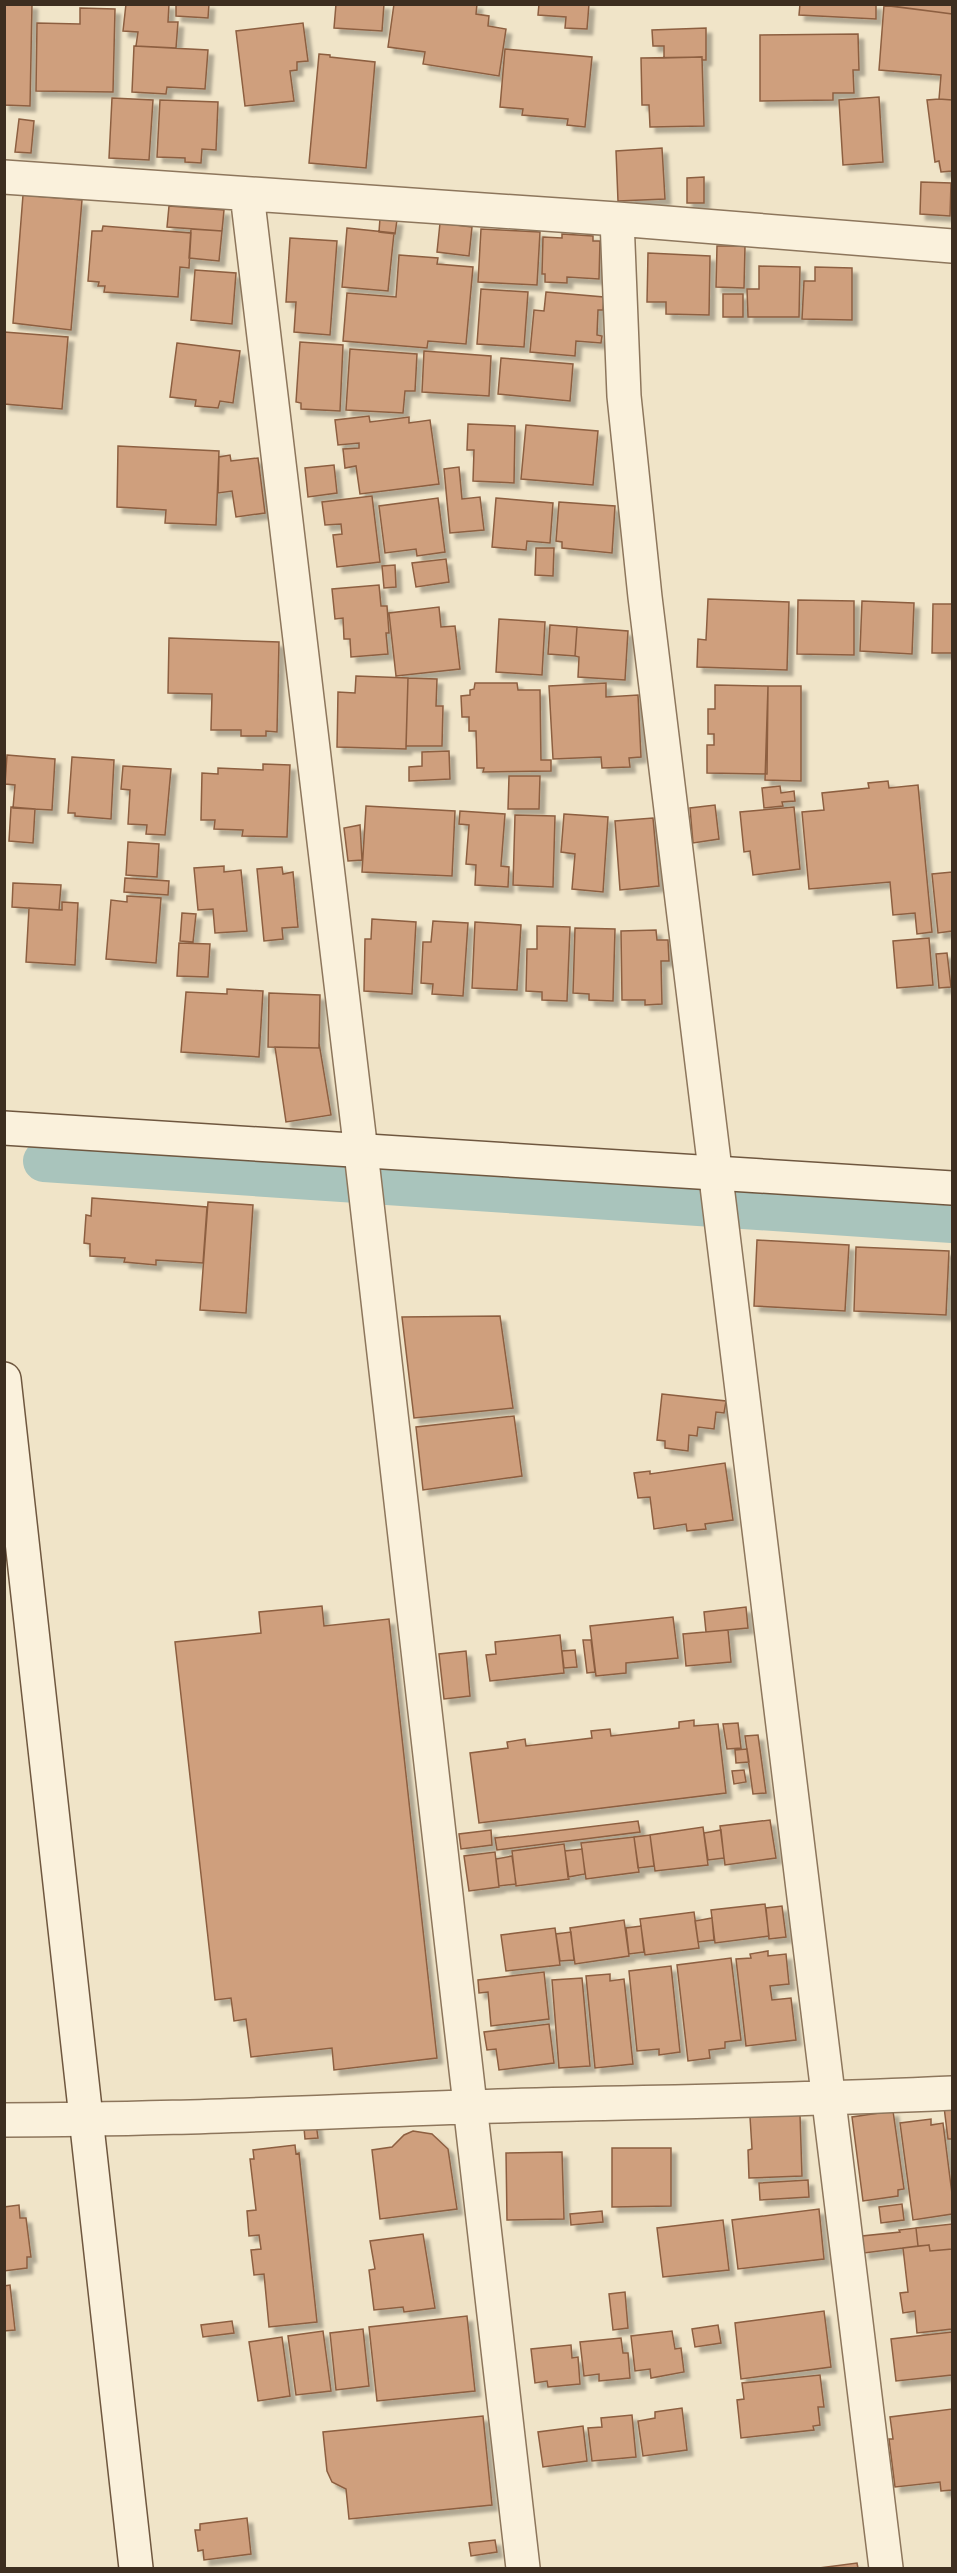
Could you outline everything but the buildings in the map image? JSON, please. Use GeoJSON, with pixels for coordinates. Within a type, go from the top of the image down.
{"type":"FeatureCollection","features":[{"type":"Feature","properties":{"kind":"street"},"geometry":{"type":"LineString","coordinates":[[4,177],[617,219],[952,246]]}},
{"type":"Feature","properties":{"kind":"street"},"geometry":{"type":"LineString","coordinates":[[247,194],[361,1152],[523,2568]]}},
{"type":"Feature","properties":{"kind":"street"},"geometry":{"type":"LineString","coordinates":[[617,219],[624,396],[645,597],[713,1171],[886,2568]]}},
{"type":"Feature","properties":{"kind":"street"},"geometry":{"type":"LineString","coordinates":[[4,1128],[361,1152],[713,1171],[952,1188]]}},
{"type":"Feature","properties":{"kind":"street"},"geometry":{"type":"LineString","coordinates":[[4,1379],[136,2568]]}},
{"type":"Feature","properties":{"kind":"street"},"geometry":{"type":"LineString","coordinates":[[4,2120],[86,2120],[469,2107],[828,2099],[952,2093]]}},
{"type":"Feature","properties":{"kind":"waterway"},"geometry":{"type":"LineString","coordinates":[[44,1161],[952,1222]]}}]}
